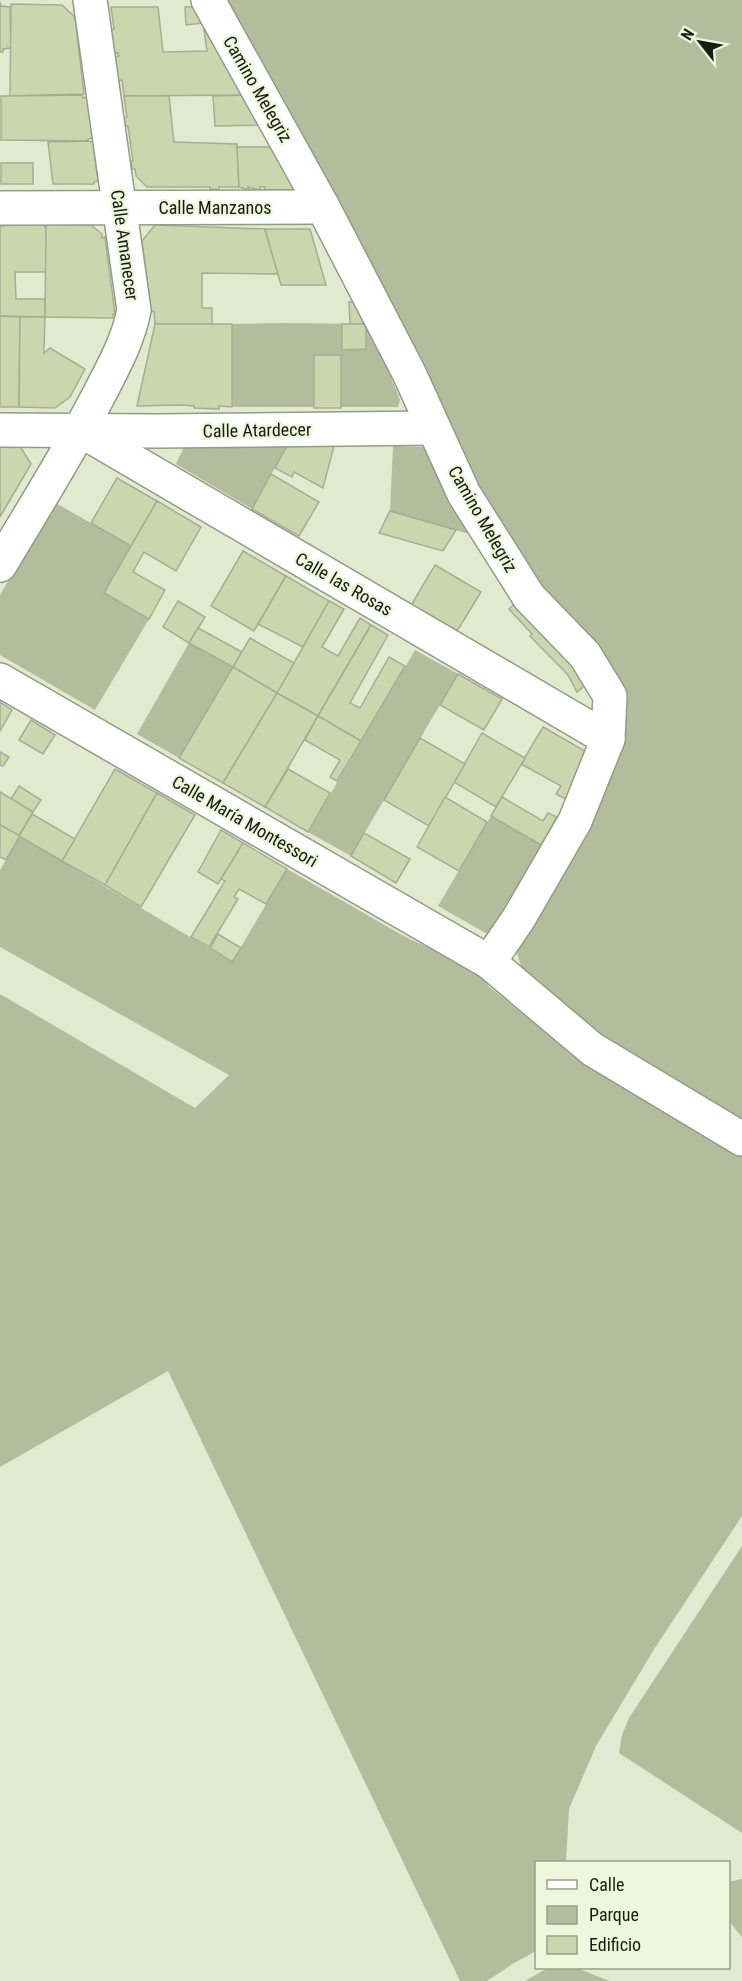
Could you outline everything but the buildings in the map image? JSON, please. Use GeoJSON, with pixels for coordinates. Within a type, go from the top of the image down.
{"type":"FeatureCollection","features":[{"type":"Feature","properties":{"kind":"street","name":"Calle Amanecer"},"geometry":{"type":"LineString","coordinates":[[0,565],[80,430],[108,377],[131,326],[134,310],[90,0]]}},
{"type":"Feature","properties":{"kind":"street","name":"Camino Melegriz"},"geometry":{"type":"LineString","coordinates":[[208,0],[323,207],[409,373],[464,494],[529,597],[585,655],[610,696],[608,739],[575,821],[519,918],[489,963]]}},
{"type":"Feature","properties":{"kind":"street","name":"Calle Manzanos"},"geometry":{"type":"LineString","coordinates":[[0,208],[323,207]]}},
{"type":"Feature","properties":{"kind":"street","name":"Calle Atardecer"},"geometry":{"type":"LineString","coordinates":[[0,430],[434,428]]}},
{"type":"Feature","properties":{"kind":"street","name":"Calle las Rosas"},"geometry":{"type":"LineString","coordinates":[[80,430],[608,739]]}},
{"type":"Feature","properties":{"kind":"street","name":"Calle María Montessori"},"geometry":{"type":"LineString","coordinates":[[0,680],[489,963],[592,1049],[742,1140]]}},
{"type":"Feature","properties":{"kind":"green space"},"geometry":{"type":"Polygon","coordinates":[[[221,0],[742,0],[742,1130],[527,986],[513,940],[618,700],[523,571],[221,0]]]}},
{"type":"Feature","properties":{"kind":"green space"},"geometry":{"type":"Polygon","coordinates":[[[232,324],[370,324],[400,400],[398,407],[232,407],[232,324]]]}},
{"type":"Feature","properties":{"kind":"green space"},"geometry":{"type":"Polygon","coordinates":[[[185,445],[287,446],[252,509],[176,464],[185,445]]]}},
{"type":"Feature","properties":{"kind":"green space"},"geometry":{"type":"Polygon","coordinates":[[[393,446],[429,447],[479,537],[390,511],[393,446]]]}},
{"type":"Feature","properties":{"kind":"green space"},"geometry":{"type":"Polygon","coordinates":[[[54,502],[131,546],[104,593],[149,619],[95,710],[0,655],[0,595],[54,502]]]}},
{"type":"Feature","properties":{"kind":"green space"},"geometry":{"type":"Polygon","coordinates":[[[189,643],[233,667],[179,758],[137,734],[189,643]]]}},
{"type":"Feature","properties":{"kind":"green space"},"geometry":{"type":"Polygon","coordinates":[[[415,650],[458,674],[351,856],[308,832],[415,650]]]}},
{"type":"Feature","properties":{"kind":"green space"},"geometry":{"type":"Polygon","coordinates":[[[491,816],[541,845],[491,936],[438,906],[491,816]]]}},
{"type":"Feature","properties":{"kind":"green space"},"geometry":{"type":"Polygon","coordinates":[[[20,836],[232,962],[287,869],[409,939],[459,960],[489,977],[488,986],[530,1019],[742,1157],[742,1516],[653,1651],[596,1746],[569,1809],[566,1861],[535,1861],[535,1952],[487,1981],[460,1981],[168,1371],[0,1467],[0,994],[195,1108],[229,1075],[0,947],[0,870],[20,836]]]}},
{"type":"Feature","properties":{"kind":"green space"},"geometry":{"type":"Polygon","coordinates":[[[742,1546],[742,1833],[619,1753],[622,1735],[629,1718],[742,1546]]]}},
{"type":"Feature","properties":{"kind":"green space"},"geometry":{"type":"Polygon","coordinates":[[[742,1879],[742,1937],[730,1922],[730,1882],[742,1879]]]}},
{"type":"Feature","properties":{"kind":"green space"},"geometry":{"type":"Polygon","coordinates":[[[546,1969],[579,1969],[609,1981],[525,1981],[546,1969]]]}}]}
